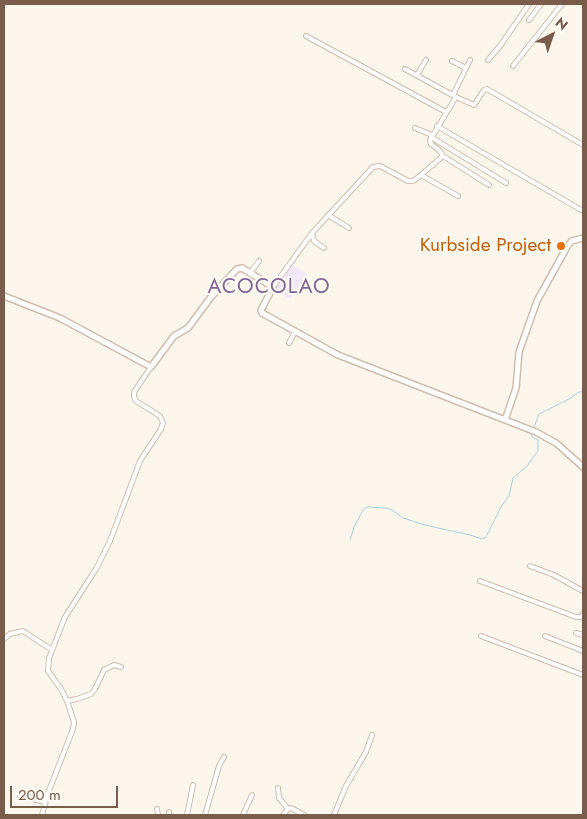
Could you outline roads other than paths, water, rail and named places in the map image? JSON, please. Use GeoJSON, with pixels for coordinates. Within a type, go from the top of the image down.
{"type":"FeatureCollection","features":[{"type":"Feature","properties":{"kind":"street"},"geometry":{"type":"LineString","coordinates":[[488,60],[529,4]]}},
{"type":"Feature","properties":{"kind":"street"},"geometry":{"type":"LineString","coordinates":[[529,20],[540,4]]}},
{"type":"Feature","properties":{"kind":"street"},"geometry":{"type":"LineString","coordinates":[[513,66],[562,4]]}},
{"type":"Feature","properties":{"kind":"street"},"geometry":{"type":"LineString","coordinates":[[306,36],[446,112]]}},
{"type":"Feature","properties":{"kind":"street"},"geometry":{"type":"LineString","coordinates":[[417,75],[426,60]]}},
{"type":"Feature","properties":{"kind":"street"},"geometry":{"type":"LineString","coordinates":[[470,60],[430,142],[443,156],[489,185]]}},
{"type":"Feature","properties":{"kind":"street"},"geometry":{"type":"LineString","coordinates":[[452,61],[466,68]]}},
{"type":"Feature","properties":{"kind":"street"},"geometry":{"type":"LineString","coordinates":[[405,69],[474,105],[484,90],[489,90],[583,146]]}},
{"type":"Feature","properties":{"kind":"street"},"geometry":{"type":"LineString","coordinates":[[437,126],[583,211]]}},
{"type":"Feature","properties":{"kind":"street"},"geometry":{"type":"LineString","coordinates":[[415,128],[432,136],[506,182]]}},
{"type":"Feature","properties":{"kind":"street"},"geometry":{"type":"LineString","coordinates":[[443,156],[421,175],[408,181],[382,167],[376,166],[312,233],[273,287],[261,311],[295,332],[344,357],[545,436],[583,467]]}},
{"type":"Feature","properties":{"kind":"street"},"geometry":{"type":"LineString","coordinates":[[421,175],[458,196]]}},
{"type":"Feature","properties":{"kind":"street"},"geometry":{"type":"LineString","coordinates":[[328,215],[349,228]]}},
{"type":"Feature","properties":{"kind":"street"},"geometry":{"type":"LineString","coordinates":[[312,233],[314,241],[324,248]]}},
{"type":"Feature","properties":{"kind":"street"},"geometry":{"type":"LineString","coordinates":[[505,420],[515,392],[519,352],[537,301],[568,245],[572,241],[583,238]]}},
{"type":"Feature","properties":{"kind":"street"},"geometry":{"type":"LineString","coordinates":[[250,272],[259,261]]}},
{"type":"Feature","properties":{"kind":"street"},"geometry":{"type":"LineString","coordinates":[[42,815],[74,722],[61,689],[48,671],[49,658],[65,617],[96,568],[110,541],[140,461],[161,429],[162,422],[160,416],[136,401],[134,392],[174,336],[188,328],[208,299],[237,269],[241,268],[250,272],[273,287]]}},
{"type":"Feature","properties":{"kind":"street"},"geometry":{"type":"LineString","coordinates":[[4,296],[60,318],[152,367]]}},
{"type":"Feature","properties":{"kind":"street"},"geometry":{"type":"LineString","coordinates":[[289,343],[295,332]]}},
{"type":"Feature","properties":{"kind":"street"},"geometry":{"type":"LineString","coordinates":[[530,566],[554,575],[583,591]]}},
{"type":"Feature","properties":{"kind":"street"},"geometry":{"type":"LineString","coordinates":[[480,581],[576,617],[583,614]]}},
{"type":"Feature","properties":{"kind":"street"},"geometry":{"type":"LineString","coordinates":[[4,639],[10,634],[23,631],[52,650]]}},
{"type":"Feature","properties":{"kind":"street"},"geometry":{"type":"LineString","coordinates":[[576,633],[583,635]]}},
{"type":"Feature","properties":{"kind":"street"},"geometry":{"type":"LineString","coordinates":[[480,636],[583,675]]}},
{"type":"Feature","properties":{"kind":"street"},"geometry":{"type":"LineString","coordinates":[[545,636],[583,651]]}},
{"type":"Feature","properties":{"kind":"street"},"geometry":{"type":"LineString","coordinates":[[67,701],[91,694],[96,689],[104,670],[114,665],[121,667]]}},
{"type":"Feature","properties":{"kind":"street"},"geometry":{"type":"LineString","coordinates":[[334,815],[346,786],[366,752],[372,735]]}},
{"type":"Feature","properties":{"kind":"street"},"geometry":{"type":"LineString","coordinates":[[204,815],[219,766],[224,757]]}},
{"type":"Feature","properties":{"kind":"street"},"geometry":{"type":"LineString","coordinates":[[187,815],[193,785]]}},
{"type":"Feature","properties":{"kind":"street"},"geometry":{"type":"LineString","coordinates":[[278,788],[279,798],[288,808],[304,815]]}},
{"type":"Feature","properties":{"kind":"street"},"geometry":{"type":"LineString","coordinates":[[243,815],[252,795]]}},
{"type":"Feature","properties":{"kind":"street"},"geometry":{"type":"LineString","coordinates":[[20,796],[45,802]]}},
{"type":"Feature","properties":{"kind":"street"},"geometry":{"type":"LineString","coordinates":[[283,815],[288,808]]}},
{"type":"Feature","properties":{"kind":"street"},"geometry":{"type":"LineString","coordinates":[[156,809],[158,815]]}},
{"type":"Feature","properties":{"kind":"waterway"},"geometry":{"type":"LineString","coordinates":[[533,430],[539,414],[579,392],[583,392]]}},
{"type":"Feature","properties":{"kind":"waterway"},"geometry":{"type":"LineString","coordinates":[[350,540],[354,527],[363,510],[367,507],[385,508],[392,510],[403,518],[425,525],[482,539],[486,537],[502,505],[509,496],[513,478],[527,466],[538,451],[538,440],[532,437],[532,434]]}},
{"type":"Feature","properties":{"kind":"place","name":"Kurbside Project"},"geometry":{"type":"Point","coordinates":[561,246]}},
{"type":"Feature","properties":{"kind":"district","name":"ACOCOLAO"},"geometry":{"type":"Point","coordinates":[269,288]}}]}
